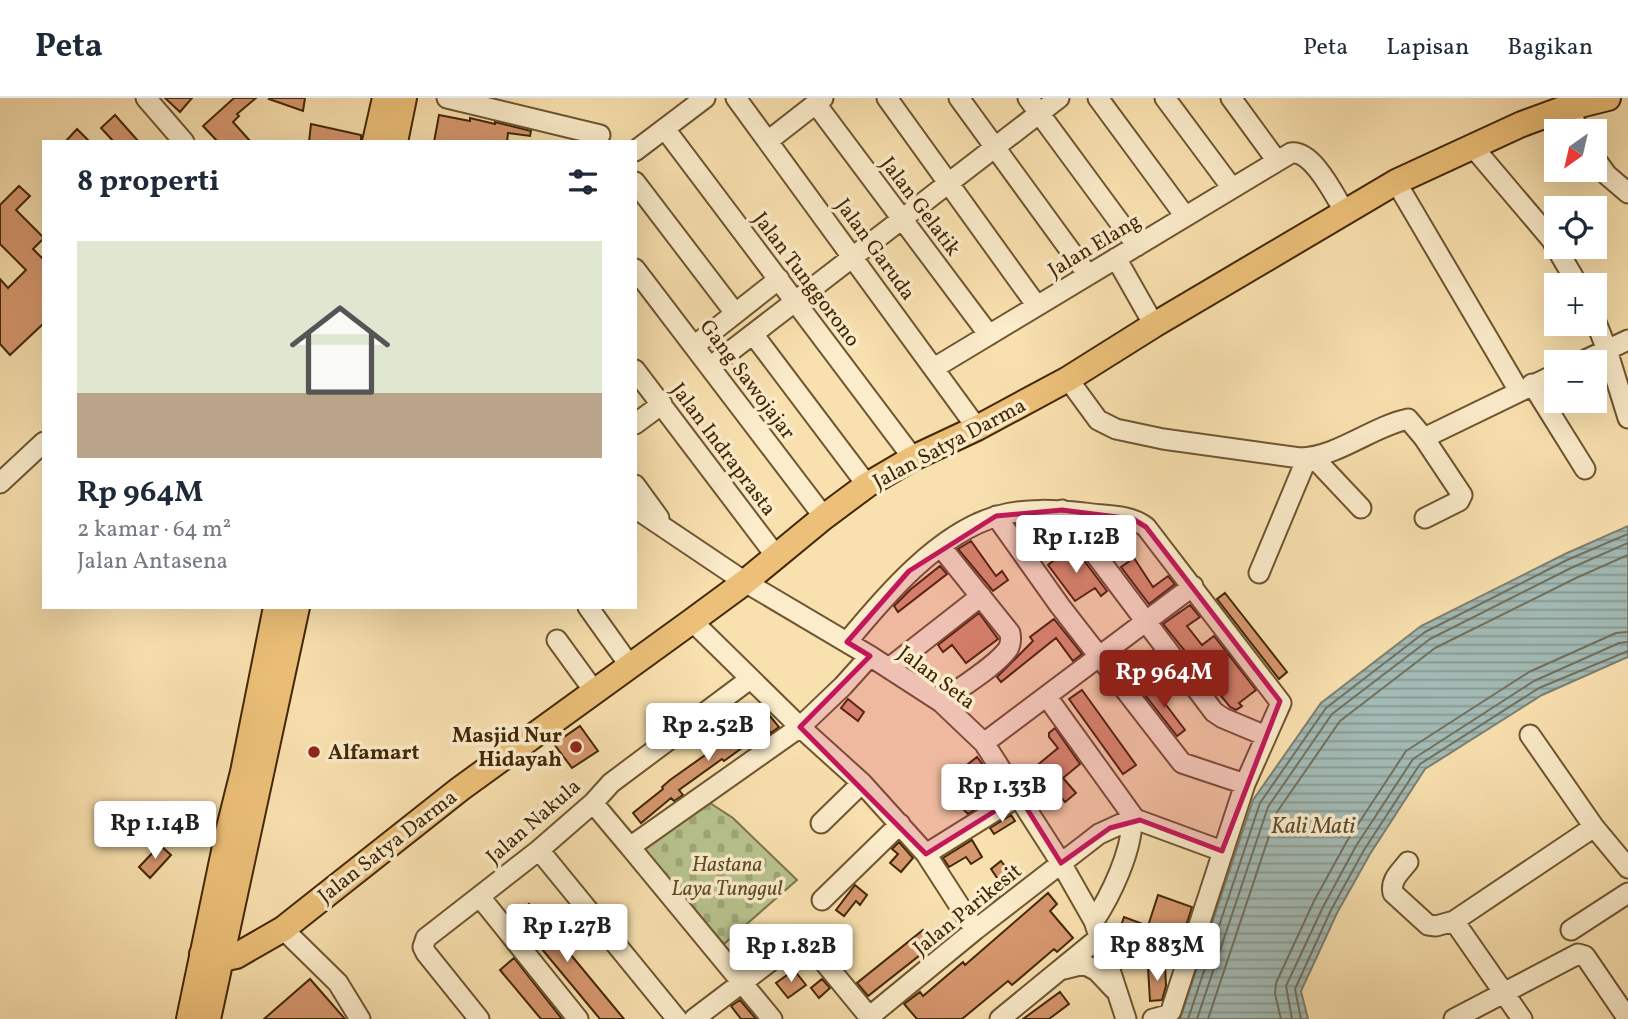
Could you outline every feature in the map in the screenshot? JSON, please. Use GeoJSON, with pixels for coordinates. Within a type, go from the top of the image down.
{"type":"FeatureCollection","features":[{"type":"Feature","properties":{"kind":"main road"},"geometry":{"type":"LineString","coordinates":[[375,140],[385,98]]}},
{"type":"Feature","properties":{"kind":"main road"},"geometry":{"type":"LineString","coordinates":[[395,140],[404,98]]}},
{"type":"Feature","properties":{"kind":"main road","name":"Jalan Satya Darma"},"geometry":{"type":"LineString","coordinates":[[212,956],[236,956],[283,929],[460,789],[745,582],[867,485],[913,458],[977,428],[1068,379],[1396,182],[1560,106],[1608,98]]}},
{"type":"Feature","properties":{"kind":"main road"},"geometry":{"type":"LineString","coordinates":[[208,1019],[212,956],[243,772],[276,609]]}},
{"type":"Feature","properties":{"kind":"main road"},"geometry":{"type":"LineString","coordinates":[[189,1019],[212,956],[250,816],[297,609]]}},
{"type":"Feature","properties":{"kind":"street"},"geometry":{"type":"LineString","coordinates":[[146,98],[182,140]]}},
{"type":"Feature","properties":{"kind":"street"},"geometry":{"type":"LineString","coordinates":[[447,98],[600,135]]}},
{"type":"Feature","properties":{"kind":"street"},"geometry":{"type":"LineString","coordinates":[[637,150],[705,98]]}},
{"type":"Feature","properties":{"kind":"street","name":"Jalan Garuda"},"geometry":{"type":"LineString","coordinates":[[736,98],[977,428]]}},
{"type":"Feature","properties":{"kind":"street"},"geometry":{"type":"LineString","coordinates":[[887,98],[1037,306]]}},
{"type":"Feature","properties":{"kind":"street"},"geometry":{"type":"LineString","coordinates":[[960,98],[1088,275]]}},
{"type":"Feature","properties":{"kind":"street"},"geometry":{"type":"LineString","coordinates":[[710,367],[995,147],[1034,106],[1059,98]]}},
{"type":"Feature","properties":{"kind":"street"},"geometry":{"type":"LineString","coordinates":[[1098,98],[1185,216]]}},
{"type":"Feature","properties":{"kind":"street"},"geometry":{"type":"LineString","coordinates":[[1165,98],[1232,188]]}},
{"type":"Feature","properties":{"kind":"street"},"geometry":{"type":"LineString","coordinates":[[1231,98],[1277,161],[1297,152],[1307,157],[1345,212]]}},
{"type":"Feature","properties":{"kind":"street"},"geometry":{"type":"LineString","coordinates":[[768,141],[819,101]]}},
{"type":"Feature","properties":{"kind":"street","name":"Jalan Gelatik"},"geometry":{"type":"LineString","coordinates":[[819,101],[902,219],[989,335]]}},
{"type":"Feature","properties":{"kind":"street"},"geometry":{"type":"LineString","coordinates":[[1034,106],[1137,246]]}},
{"type":"Feature","properties":{"kind":"street","name":"Jalan Tunggorono"},"geometry":{"type":"LineString","coordinates":[[665,129],[913,458]]}},
{"type":"Feature","properties":{"kind":"street"},"geometry":{"type":"LineString","coordinates":[[1473,147],[1551,239],[1571,273]]}},
{"type":"Feature","properties":{"kind":"street","name":"Jalan Elang"},"geometry":{"type":"LineString","coordinates":[[934,368],[1277,161]]}},
{"type":"Feature","properties":{"kind":"street"},"geometry":{"type":"LineString","coordinates":[[1607,174],[1628,193]]}},
{"type":"Feature","properties":{"kind":"street"},"geometry":{"type":"LineString","coordinates":[[1396,182],[1526,388],[1585,469]]}},
{"type":"Feature","properties":{"kind":"street"},"geometry":{"type":"LineString","coordinates":[[637,185],[736,313]]}},
{"type":"Feature","properties":{"kind":"street"},"geometry":{"type":"LineString","coordinates":[[1116,258],[1154,325]]}},
{"type":"Feature","properties":{"kind":"street","name":"Gang Sawojajar"},"geometry":{"type":"LineString","coordinates":[[637,272],[824,517]]}},
{"type":"Feature","properties":{"kind":"street"},"geometry":{"type":"LineString","coordinates":[[694,346],[779,279]]}},
{"type":"Feature","properties":{"kind":"street"},"geometry":{"type":"LineString","coordinates":[[753,334],[867,485]]}},
{"type":"Feature","properties":{"kind":"street"},"geometry":{"type":"LineString","coordinates":[[1601,336],[1628,418]]}},
{"type":"Feature","properties":{"kind":"street"},"geometry":{"type":"LineString","coordinates":[[1607,350],[1628,340]]}},
{"type":"Feature","properties":{"kind":"street","name":"Jalan Indraprasta"},"geometry":{"type":"LineString","coordinates":[[638,379],[662,404],[776,556]]}},
{"type":"Feature","properties":{"kind":"street"},"geometry":{"type":"LineString","coordinates":[[1068,379],[1098,420],[1116,429],[1290,458],[1310,458],[1373,431],[1411,419],[1462,495],[1459,501],[1424,518]]}},
{"type":"Feature","properties":{"kind":"street"},"geometry":{"type":"LineString","coordinates":[[1424,438],[1544,380]]}},
{"type":"Feature","properties":{"kind":"street"},"geometry":{"type":"LineString","coordinates":[[637,423],[662,404]]}},
{"type":"Feature","properties":{"kind":"street"},"geometry":{"type":"LineString","coordinates":[[0,483],[42,444]]}},
{"type":"Feature","properties":{"kind":"street"},"geometry":{"type":"LineString","coordinates":[[1310,458],[1361,508]]}},
{"type":"Feature","properties":{"kind":"street"},"geometry":{"type":"LineString","coordinates":[[1258,573],[1310,458]]}},
{"type":"Feature","properties":{"kind":"street"},"geometry":{"type":"LineString","coordinates":[[637,488],[667,530]]}},
{"type":"Feature","properties":{"kind":"street","name":"Jalan Seta"},"geometry":{"type":"LineString","coordinates":[[637,509],[745,582],[870,656],[941,702],[984,743],[1061,863],[1097,929],[1126,1019]]}},
{"type":"Feature","properties":{"kind":"street"},"geometry":{"type":"LineString","coordinates":[[1062,510],[1218,716],[1266,736]]}},
{"type":"Feature","properties":{"kind":"street"},"geometry":{"type":"LineString","coordinates":[[847,642],[909,571],[970,528],[996,516],[1062,510],[1140,522],[1146,527],[1280,701],[1280,707],[1245,784],[1171,1011],[1168,1016],[1153,1019]]}},
{"type":"Feature","properties":{"kind":"street"},"geometry":{"type":"LineString","coordinates":[[996,516],[1182,762],[1245,784]]}},
{"type":"Feature","properties":{"kind":"street"},"geometry":{"type":"LineString","coordinates":[[941,702],[992,663],[1008,649],[1011,641],[1010,633],[942,547]]}},
{"type":"Feature","properties":{"kind":"street"},"geometry":{"type":"LineString","coordinates":[[984,743],[1193,586]]}},
{"type":"Feature","properties":{"kind":"street"},"geometry":{"type":"LineString","coordinates":[[889,668],[981,596]]}},
{"type":"Feature","properties":{"kind":"street"},"geometry":{"type":"LineString","coordinates":[[589,609],[630,666]]}},
{"type":"Feature","properties":{"kind":"street"},"geometry":{"type":"LineString","coordinates":[[692,621],[800,727],[862,783],[900,824],[926,854],[975,930]]}},
{"type":"Feature","properties":{"kind":"street"},"geometry":{"type":"LineString","coordinates":[[557,640],[594,691]]}},
{"type":"Feature","properties":{"kind":"street"},"geometry":{"type":"LineString","coordinates":[[630,847],[800,727],[870,656]]}},
{"type":"Feature","properties":{"kind":"street","name":"Jalan Nakula"},"geometry":{"type":"LineString","coordinates":[[479,1019],[424,947],[426,938],[539,850],[593,803],[611,783],[750,679]]}},
{"type":"Feature","properties":{"kind":"street"},"geometry":{"type":"LineString","coordinates":[[1047,697],[1134,820],[1222,851]]}},
{"type":"Feature","properties":{"kind":"street"},"geometry":{"type":"LineString","coordinates":[[1530,735],[1594,827],[1628,868]]}},
{"type":"Feature","properties":{"kind":"street"},"geometry":{"type":"LineString","coordinates":[[821,823],[862,783]]}},
{"type":"Feature","properties":{"kind":"street"},"geometry":{"type":"LineString","coordinates":[[926,854],[1019,796]]}},
{"type":"Feature","properties":{"kind":"street"},"geometry":{"type":"LineString","coordinates":[[593,803],[772,1019]]}},
{"type":"Feature","properties":{"kind":"street"},"geometry":{"type":"LineString","coordinates":[[1000,1019],[1058,971],[1097,929],[1132,834],[1134,820]]}},
{"type":"Feature","properties":{"kind":"street","name":"Jalan Parikesit"},"geometry":{"type":"LineString","coordinates":[[870,1018],[975,930],[1061,863],[1110,828],[1134,820]]}},
{"type":"Feature","properties":{"kind":"street"},"geometry":{"type":"LineString","coordinates":[[821,900],[900,824]]}},
{"type":"Feature","properties":{"kind":"street"},"geometry":{"type":"LineString","coordinates":[[1408,862],[1394,880],[1393,893],[1428,925],[1436,926],[1454,921],[1594,827]]}},
{"type":"Feature","properties":{"kind":"street"},"geometry":{"type":"LineString","coordinates":[[539,850],[677,1019]]}},
{"type":"Feature","properties":{"kind":"street"},"geometry":{"type":"LineString","coordinates":[[1571,930],[1628,893]]}},
{"type":"Feature","properties":{"kind":"street"},"geometry":{"type":"LineString","coordinates":[[480,897],[578,1019]]}},
{"type":"Feature","properties":{"kind":"street"},"geometry":{"type":"LineString","coordinates":[[1454,921],[1522,1019]]}},
{"type":"Feature","properties":{"kind":"street"},"geometry":{"type":"LineString","coordinates":[[283,929],[338,983],[360,1019]]}},
{"type":"Feature","properties":{"kind":"street"},"geometry":{"type":"LineString","coordinates":[[694,1019],[793,944],[802,942],[811,946],[870,1018]]}},
{"type":"Feature","properties":{"kind":"street"},"geometry":{"type":"LineString","coordinates":[[1454,1019],[1581,954],[1628,1019]]}},
{"type":"Feature","properties":{"kind":"street"},"geometry":{"type":"LineString","coordinates":[[1058,971],[1084,964],[1097,971],[1118,993]]}},
{"type":"Feature","properties":{"kind":"highlighted area"},"geometry":{"type":"Polygon","coordinates":[[[1062,510],[1133,519],[1146,527],[1280,701],[1222,851],[1140,820],[1110,828],[1061,863],[1019,796],[926,854],[800,727],[870,656],[847,642],[909,571],[996,516],[1062,510]]]}},
{"type":"Feature","properties":{"kind":"green space","name":"Hastana Laya Tunggul"},"geometry":{"type":"Polygon","coordinates":[[[707,801],[733,818],[797,880],[724,944],[641,847],[707,801]]]}},
{"type":"Feature","properties":{"kind":"water","name":"Kali Mati"},"geometry":{"type":"Polygon","coordinates":[[[1628,526],[1628,657],[1542,695],[1425,769],[1370,854],[1337,913],[1301,991],[1308,1019],[1180,1019],[1253,800],[1321,703],[1421,626],[1565,554],[1628,526]]]}},
{"type":"Feature","properties":{"kind":"building"},"geometry":{"type":"Polygon","coordinates":[[[165,98],[192,98],[180,112],[165,98]]]}},
{"type":"Feature","properties":{"kind":"building"},"geometry":{"type":"Polygon","coordinates":[[[234,98],[256,98],[237,114],[239,116],[233,122],[249,140],[216,140],[203,126],[234,98]]]}},
{"type":"Feature","properties":{"kind":"building"},"geometry":{"type":"Polygon","coordinates":[[[305,98],[303,111],[269,99],[305,98]]]}},
{"type":"Feature","properties":{"kind":"building"},"geometry":{"type":"Polygon","coordinates":[[[115,115],[137,140],[112,140],[101,128],[115,115]]]}},
{"type":"Feature","properties":{"kind":"building"},"geometry":{"type":"Polygon","coordinates":[[[439,115],[470,121],[470,118],[495,122],[531,131],[530,136],[508,133],[507,140],[434,140],[439,115]]]}},
{"type":"Feature","properties":{"kind":"building"},"geometry":{"type":"Polygon","coordinates":[[[311,124],[361,135],[361,140],[309,140],[311,124]]]}},
{"type":"Feature","properties":{"kind":"building"},"geometry":{"type":"Polygon","coordinates":[[[77,129],[88,140],[67,140],[77,129]]]}},
{"type":"Feature","properties":{"kind":"building"},"geometry":{"type":"Polygon","coordinates":[[[19,186],[30,196],[16,210],[42,236],[42,240],[33,249],[42,258],[42,325],[10,355],[0,344],[0,279],[8,288],[26,270],[0,244],[0,205],[19,186]]]}},
{"type":"Feature","properties":{"kind":"building"},"geometry":{"type":"Polygon","coordinates":[[[971,541],[996,576],[1002,571],[1008,580],[993,591],[958,549],[971,541]]]}},
{"type":"Feature","properties":{"kind":"building"},"geometry":{"type":"Polygon","coordinates":[[[1073,546],[1107,591],[1101,596],[1095,588],[1075,601],[1048,565],[1073,546]]]}},
{"type":"Feature","properties":{"kind":"building"},"geometry":{"type":"Polygon","coordinates":[[[1134,558],[1153,587],[1168,576],[1175,584],[1149,604],[1121,567],[1134,558]]]}},
{"type":"Feature","properties":{"kind":"building"},"geometry":{"type":"Polygon","coordinates":[[[940,566],[947,574],[898,612],[894,606],[940,566]]]}},
{"type":"Feature","properties":{"kind":"building"},"geometry":{"type":"Polygon","coordinates":[[[1225,593],[1287,672],[1279,679],[1217,599],[1225,593]]]}},
{"type":"Feature","properties":{"kind":"building"},"geometry":{"type":"Polygon","coordinates":[[[1190,605],[1200,617],[1187,626],[1202,645],[1214,636],[1256,690],[1239,703],[1242,706],[1236,710],[1230,707],[1163,624],[1190,605]]]}},
{"type":"Feature","properties":{"kind":"building"},"geometry":{"type":"Polygon","coordinates":[[[979,613],[998,639],[966,663],[952,645],[943,652],[938,645],[979,613]]]}},
{"type":"Feature","properties":{"kind":"building"},"geometry":{"type":"Polygon","coordinates":[[[1054,619],[1082,654],[1073,661],[1056,638],[1001,682],[997,677],[1033,641],[1030,637],[1054,619]]]}},
{"type":"Feature","properties":{"kind":"building"},"geometry":{"type":"Polygon","coordinates":[[[1151,685],[1185,730],[1177,736],[1142,691],[1151,685]]]}},
{"type":"Feature","properties":{"kind":"building"},"geometry":{"type":"Polygon","coordinates":[[[1082,690],[1136,765],[1123,774],[1069,699],[1082,690]]]}},
{"type":"Feature","properties":{"kind":"building"},"geometry":{"type":"Polygon","coordinates":[[[848,699],[864,712],[858,721],[841,708],[848,699]]]}},
{"type":"Feature","properties":{"kind":"building"},"geometry":{"type":"Polygon","coordinates":[[[765,710],[779,727],[771,733],[768,729],[724,761],[722,759],[679,790],[683,795],[674,801],[671,798],[641,823],[633,813],[670,780],[715,748],[712,745],[728,734],[730,737],[765,710]]]}},
{"type":"Feature","properties":{"kind":"building","name":"Masjid Nur Hidayah"},"geometry":{"type":"Polygon","coordinates":[[[580,726],[598,751],[572,768],[554,744],[580,726]]]}},
{"type":"Feature","properties":{"kind":"building"},"geometry":{"type":"Polygon","coordinates":[[[1055,728],[1080,764],[1063,778],[1076,793],[1065,802],[1052,786],[1039,798],[1022,778],[1058,748],[1049,737],[1049,733],[1055,728]]]}},
{"type":"Feature","properties":{"kind":"building"},"geometry":{"type":"Polygon","coordinates":[[[977,757],[987,770],[974,780],[988,801],[968,814],[958,804],[960,803],[945,782],[977,757]]]}},
{"type":"Feature","properties":{"kind":"building"},"geometry":{"type":"Polygon","coordinates":[[[1011,815],[1015,821],[994,834],[990,828],[1011,815]]]}},
{"type":"Feature","properties":{"kind":"building"},"geometry":{"type":"Polygon","coordinates":[[[972,840],[982,857],[971,864],[966,857],[949,867],[943,858],[972,840]]]}},
{"type":"Feature","properties":{"kind":"building"},"geometry":{"type":"Polygon","coordinates":[[[899,842],[913,858],[901,872],[890,863],[898,854],[892,849],[899,842]]]}},
{"type":"Feature","properties":{"kind":"building"},"geometry":{"type":"Polygon","coordinates":[[[160,845],[171,855],[150,878],[139,867],[160,845]]]}},
{"type":"Feature","properties":{"kind":"building"},"geometry":{"type":"Polygon","coordinates":[[[1001,861],[1013,876],[1002,885],[991,869],[1001,861]]]}},
{"type":"Feature","properties":{"kind":"building"},"geometry":{"type":"Polygon","coordinates":[[[855,885],[867,895],[860,905],[856,901],[844,916],[836,910],[855,885]]]}},
{"type":"Feature","properties":{"kind":"building"},"geometry":{"type":"Polygon","coordinates":[[[994,890],[999,896],[983,908],[978,902],[994,890]]]}},
{"type":"Feature","properties":{"kind":"building"},"geometry":{"type":"Polygon","coordinates":[[[1048,893],[1057,904],[1050,911],[1073,938],[1057,952],[1054,949],[1012,985],[1008,981],[962,1019],[917,1019],[904,1004],[920,992],[923,996],[963,962],[965,965],[1048,893]]]}},
{"type":"Feature","properties":{"kind":"building"},"geometry":{"type":"Polygon","coordinates":[[[1158,895],[1192,907],[1183,935],[1179,934],[1172,948],[1161,943],[1156,952],[1147,948],[1151,941],[1120,929],[1124,917],[1148,926],[1158,895]]]}},
{"type":"Feature","properties":{"kind":"building"},"geometry":{"type":"Polygon","coordinates":[[[529,904],[624,1019],[600,1019],[546,954],[515,916],[529,904]]]}},
{"type":"Feature","properties":{"kind":"building"},"geometry":{"type":"Polygon","coordinates":[[[923,930],[934,944],[868,996],[857,983],[923,930]]]}},
{"type":"Feature","properties":{"kind":"building"},"geometry":{"type":"Polygon","coordinates":[[[514,958],[562,1019],[541,1019],[500,970],[514,958]]]}},
{"type":"Feature","properties":{"kind":"building"},"geometry":{"type":"Polygon","coordinates":[[[1165,966],[1166,986],[1162,1000],[1150,1001],[1148,967],[1165,966]]]}},
{"type":"Feature","properties":{"kind":"building"},"geometry":{"type":"Polygon","coordinates":[[[794,970],[806,985],[788,998],[776,983],[794,970]]]}},
{"type":"Feature","properties":{"kind":"building"},"geometry":{"type":"Polygon","coordinates":[[[310,979],[345,1019],[264,1019],[310,979]]]}},
{"type":"Feature","properties":{"kind":"building"},"geometry":{"type":"Polygon","coordinates":[[[822,979],[830,988],[819,998],[811,988],[822,979]]]}},
{"type":"Feature","properties":{"kind":"building"},"geometry":{"type":"Polygon","coordinates":[[[1060,992],[1069,1004],[1049,1019],[1023,1019],[1060,992]]]}},
{"type":"Feature","properties":{"kind":"building"},"geometry":{"type":"Polygon","coordinates":[[[740,1000],[756,1019],[741,1019],[731,1006],[740,1000]]]}},
{"type":"Feature","properties":{"kind":"place","name":"Masjid Nur Hidayah"},"geometry":{"type":"Point","coordinates":[576,747]}},
{"type":"Feature","properties":{"kind":"place","name":"Alfamart"},"geometry":{"type":"Point","coordinates":[314,752]}}]}
